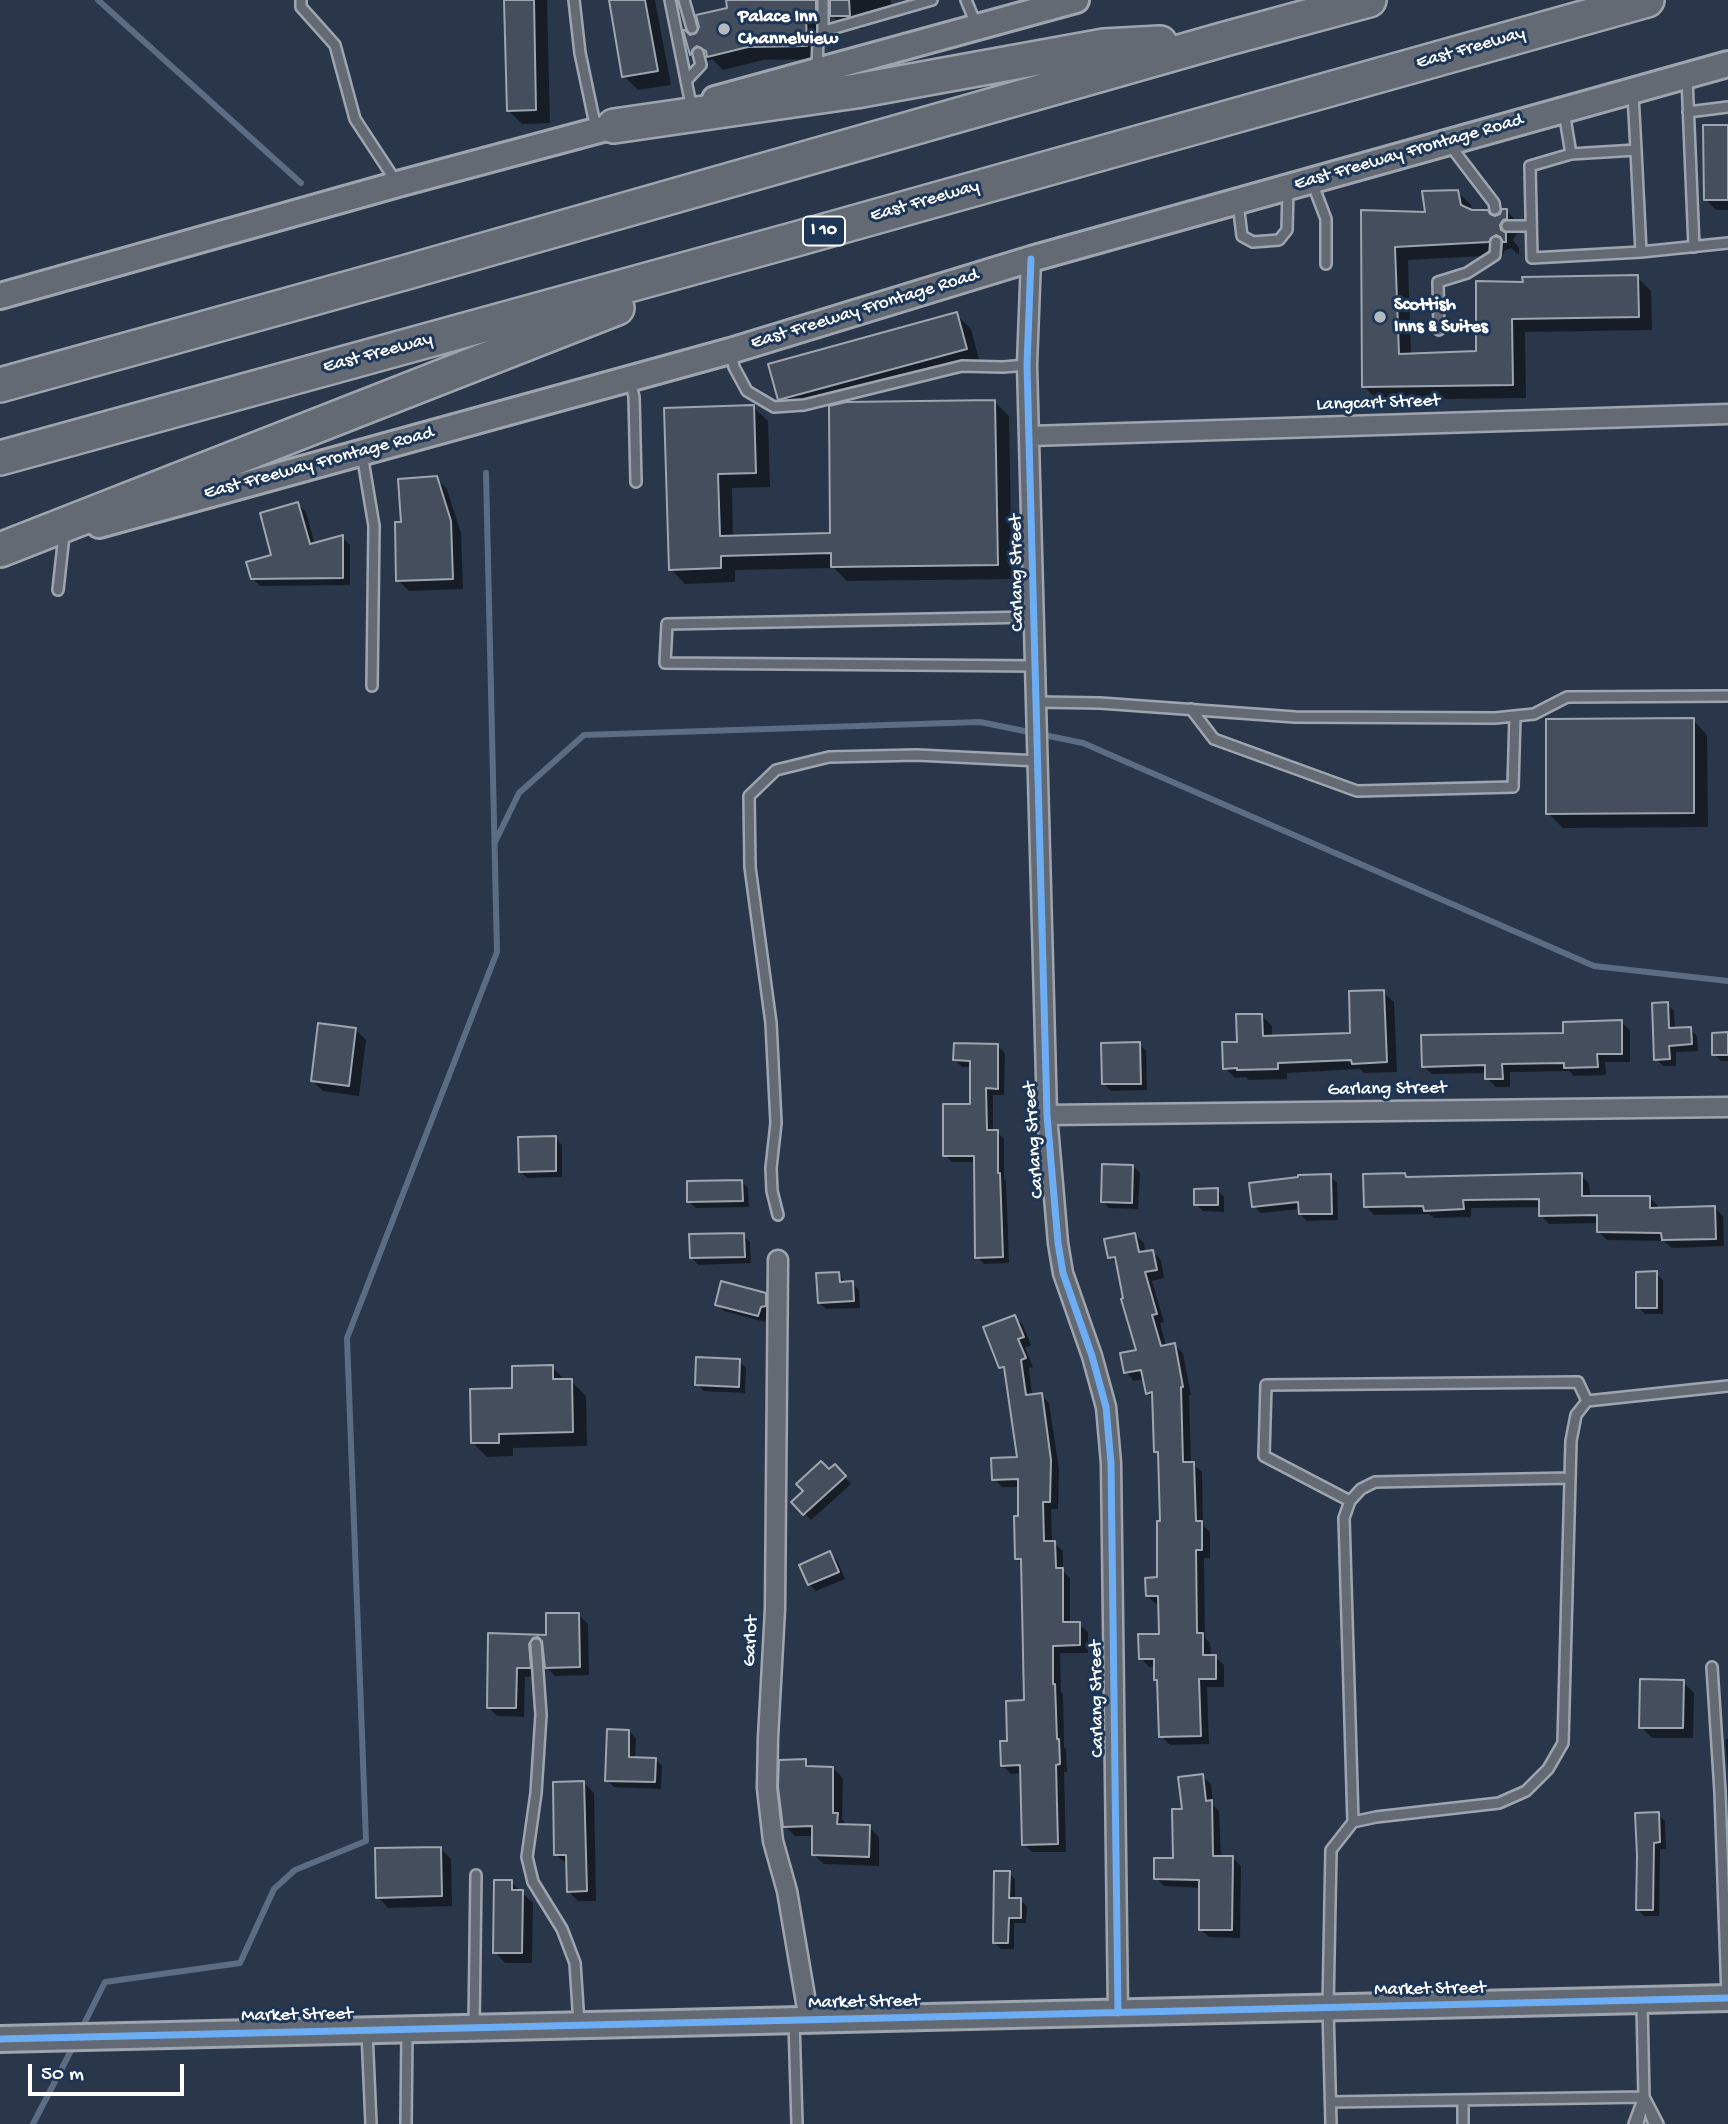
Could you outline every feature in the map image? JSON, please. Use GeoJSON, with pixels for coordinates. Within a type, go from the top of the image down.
{"type":"FeatureCollection","features":[{"type":"Feature","properties":{"kind":"highway"},"geometry":{"type":"LineString","coordinates":[[0,385],[1369,0]]}},
{"type":"Feature","properties":{"kind":"highway","name":"East Freeway"},"geometry":{"type":"LineString","coordinates":[[0,458],[796,239],[1647,0]]}},
{"type":"Feature","properties":{"kind":"highway"},"geometry":{"type":"LineString","coordinates":[[605,129],[856,92],[1104,46],[1225,39]]}},
{"type":"Feature","properties":{"kind":"highway"},"geometry":{"type":"LineString","coordinates":[[0,551],[796,239]]}},
{"type":"Feature","properties":{"kind":"main road"},"geometry":{"type":"LineString","coordinates":[[0,296],[398,184],[1076,0]]}},
{"type":"Feature","properties":{"kind":"main road","name":"East Freeway Frontage Road"},"geometry":{"type":"LineString","coordinates":[[0,551],[730,351],[1031,259],[1728,64]]}},
{"type":"Feature","properties":{"kind":"main road","name":"Market Street"},"geometry":{"type":"LineString","coordinates":[[0,2039],[1727,1998]]}},
{"type":"Feature","properties":{"kind":"street","name":"Carlang Street"},"geometry":{"type":"LineString","coordinates":[[1031,259],[1027,365],[1047,1115],[1063,1273],[1092,1356],[1106,1407],[1111,1463],[1118,2013]]}},
{"type":"Feature","properties":{"kind":"street","name":"Langcart Street"},"geometry":{"type":"LineString","coordinates":[[1030,436],[1728,414]]}},
{"type":"Feature","properties":{"kind":"street","name":"Garlang Street"},"geometry":{"type":"LineString","coordinates":[[1047,1115],[1728,1107]]}},
{"type":"Feature","properties":{"kind":"street","name":"Garlot"},"geometry":{"type":"LineString","coordinates":[[778,1259],[775,1609],[767,1788],[773,1841],[787,1891],[801,2020]]}},
{"type":"Feature","properties":{"kind":"lane"},"geometry":{"type":"LineString","coordinates":[[301,0],[301,7],[335,45],[355,119],[398,184]]}},
{"type":"Feature","properties":{"kind":"lane"},"geometry":{"type":"LineString","coordinates":[[574,0],[580,53],[605,129]]}},
{"type":"Feature","properties":{"kind":"lane"},"geometry":{"type":"LineString","coordinates":[[670,0],[691,105]]}},
{"type":"Feature","properties":{"kind":"lane"},"geometry":{"type":"LineString","coordinates":[[684,0],[692,28]]}},
{"type":"Feature","properties":{"kind":"lane"},"geometry":{"type":"LineString","coordinates":[[823,0],[823,34]]}},
{"type":"Feature","properties":{"kind":"lane"},"geometry":{"type":"LineString","coordinates":[[817,71],[818,39],[828,30],[932,0]]}},
{"type":"Feature","properties":{"kind":"lane"},"geometry":{"type":"LineString","coordinates":[[966,0],[977,27]]}},
{"type":"Feature","properties":{"kind":"lane"},"geometry":{"type":"LineString","coordinates":[[686,81],[701,65],[698,53]]}},
{"type":"Feature","properties":{"kind":"lane"},"geometry":{"type":"LineString","coordinates":[[1687,77],[1695,247]]}},
{"type":"Feature","properties":{"kind":"lane"},"geometry":{"type":"LineString","coordinates":[[1633,91],[1641,252]]}},
{"type":"Feature","properties":{"kind":"lane"},"geometry":{"type":"LineString","coordinates":[[1688,113],[1728,107]]}},
{"type":"Feature","properties":{"kind":"lane"},"geometry":{"type":"LineString","coordinates":[[1564,110],[1572,154]]}},
{"type":"Feature","properties":{"kind":"lane"},"geometry":{"type":"LineString","coordinates":[[1448,142],[1487,193],[1495,209]]}},
{"type":"Feature","properties":{"kind":"lane"},"geometry":{"type":"LineString","coordinates":[[1636,150],[1572,154],[1530,166],[1532,258],[1641,252],[1728,243]]}},
{"type":"Feature","properties":{"kind":"lane"},"geometry":{"type":"LineString","coordinates":[[1312,180],[1326,219],[1326,264]]}},
{"type":"Feature","properties":{"kind":"lane"},"geometry":{"type":"LineString","coordinates":[[1238,201],[1242,236],[1253,242],[1279,240],[1287,230],[1288,187]]}},
{"type":"Feature","properties":{"kind":"lane"},"geometry":{"type":"LineString","coordinates":[[1507,226],[1531,226]]}},
{"type":"Feature","properties":{"kind":"lane"},"geometry":{"type":"LineString","coordinates":[[1438,330],[1438,282],[1467,273],[1495,255],[1496,242]]}},
{"type":"Feature","properties":{"kind":"lane"},"geometry":{"type":"LineString","coordinates":[[730,351],[734,367],[747,391],[774,407],[804,405],[962,366],[1027,365]]}},
{"type":"Feature","properties":{"kind":"lane"},"geometry":{"type":"LineString","coordinates":[[630,379],[634,397],[636,482]]}},
{"type":"Feature","properties":{"kind":"lane"},"geometry":{"type":"LineString","coordinates":[[362,452],[374,526],[372,686]]}},
{"type":"Feature","properties":{"kind":"lane"},"geometry":{"type":"LineString","coordinates":[[58,590],[64,535]]}},
{"type":"Feature","properties":{"kind":"lane"},"geometry":{"type":"LineString","coordinates":[[1034,617],[667,624],[665,663],[1036,666]]}},
{"type":"Feature","properties":{"kind":"lane"},"geometry":{"type":"LineString","coordinates":[[1036,702],[1100,703],[1295,717],[1495,718],[1534,714],[1567,697],[1728,696]]}},
{"type":"Feature","properties":{"kind":"lane"},"geometry":{"type":"LineString","coordinates":[[1191,709],[1214,739],[1357,791],[1513,787],[1515,716]]}},
{"type":"Feature","properties":{"kind":"lane"},"geometry":{"type":"LineString","coordinates":[[778,1215],[772,1191],[771,1168],[776,1123],[771,1023],[750,867],[749,796],[776,771],[829,757],[918,755],[1039,761]]}},
{"type":"Feature","properties":{"kind":"lane"},"geometry":{"type":"LineString","coordinates":[[1350,1502],[1264,1456],[1266,1385],[1578,1382],[1587,1401]]}},
{"type":"Feature","properties":{"kind":"lane"},"geometry":{"type":"LineString","coordinates":[[1331,2124],[1328,2008],[1331,1850],[1353,1822],[1499,1803],[1526,1791],[1548,1769],[1563,1743],[1570,1478],[1576,1415],[1587,1401],[1728,1386]]}},
{"type":"Feature","properties":{"kind":"lane"},"geometry":{"type":"LineString","coordinates":[[1353,1822],[1344,1518],[1350,1502],[1361,1489],[1375,1482],[1570,1478]]}},
{"type":"Feature","properties":{"kind":"lane"},"geometry":{"type":"LineString","coordinates":[[537,1644],[541,1714],[537,1793],[527,1857],[533,1882],[562,1928],[575,1963],[579,2026]]}},
{"type":"Feature","properties":{"kind":"lane"},"geometry":{"type":"LineString","coordinates":[[1713,1667],[1727,1998]]}},
{"type":"Feature","properties":{"kind":"lane"},"geometry":{"type":"LineString","coordinates":[[474,2028],[476,1875]]}},
{"type":"Feature","properties":{"kind":"lane"},"geometry":{"type":"LineString","coordinates":[[1642,2001],[1646,2124]]}},
{"type":"Feature","properties":{"kind":"lane"},"geometry":{"type":"LineString","coordinates":[[797,2124],[801,2020]]}},
{"type":"Feature","properties":{"kind":"lane"},"geometry":{"type":"LineString","coordinates":[[406,2124],[407,2029]]}},
{"type":"Feature","properties":{"kind":"lane"},"geometry":{"type":"LineString","coordinates":[[367,2031],[371,2124]]}},
{"type":"Feature","properties":{"kind":"lane"},"geometry":{"type":"LineString","coordinates":[[1331,2102],[1644,2097]]}},
{"type":"Feature","properties":{"kind":"lane"},"geometry":{"type":"LineString","coordinates":[[1644,2097],[1646,2124]]}},
{"type":"Feature","properties":{"kind":"lane"},"geometry":{"type":"LineString","coordinates":[[1463,2100],[1463,2124]]}},
{"type":"Feature","properties":{"kind":"building"},"geometry":{"type":"Polygon","coordinates":[[[504,0],[534,0],[536,110],[507,111],[504,0]]]}},
{"type":"Feature","properties":{"kind":"building"},"geometry":{"type":"Polygon","coordinates":[[[609,0],[645,0],[658,71],[622,77],[609,0]]]}},
{"type":"Feature","properties":{"kind":"building"},"geometry":{"type":"Polygon","coordinates":[[[726,0],[816,0],[816,16],[806,16],[807,46],[748,47],[707,57],[706,51],[697,46],[690,55],[683,30],[690,35],[696,33],[699,27],[696,15],[727,8],[726,0]]]}},
{"type":"Feature","properties":{"kind":"building"},"geometry":{"type":"Polygon","coordinates":[[[830,0],[849,0],[850,16],[830,16],[830,0]]]}},
{"type":"Feature","properties":{"kind":"building"},"geometry":{"type":"Polygon","coordinates":[[[1703,125],[1728,125],[1728,200],[1704,200],[1703,125]]]}},
{"type":"Feature","properties":{"kind":"building","name":"Scottish Inns & Suites"},"geometry":{"type":"Polygon","coordinates":[[[1458,190],[1461,205],[1472,210],[1488,210],[1495,216],[1500,214],[1502,209],[1507,209],[1507,219],[1500,225],[1501,230],[1506,233],[1506,242],[1496,235],[1489,242],[1395,247],[1399,354],[1476,351],[1476,281],[1523,282],[1522,277],[1638,275],[1639,317],[1512,319],[1513,385],[1362,387],[1361,210],[1425,212],[1422,191],[1458,190]]]}},
{"type":"Feature","properties":{"kind":"building"},"geometry":{"type":"Polygon","coordinates":[[[957,312],[967,349],[778,400],[768,364],[957,312]]]}},
{"type":"Feature","properties":{"kind":"building"},"geometry":{"type":"Polygon","coordinates":[[[995,400],[998,565],[831,567],[831,553],[721,556],[721,568],[669,570],[664,408],[754,405],[756,473],[718,474],[720,536],[830,533],[829,406],[846,402],[995,400]]]}},
{"type":"Feature","properties":{"kind":"building"},"geometry":{"type":"Polygon","coordinates":[[[437,476],[451,521],[453,579],[396,581],[395,522],[401,522],[398,479],[437,476]]]}},
{"type":"Feature","properties":{"kind":"building"},"geometry":{"type":"Polygon","coordinates":[[[298,502],[310,544],[343,535],[343,578],[251,579],[246,562],[271,555],[260,513],[298,502]]]}},
{"type":"Feature","properties":{"kind":"building"},"geometry":{"type":"Polygon","coordinates":[[[1694,718],[1694,813],[1546,814],[1546,719],[1694,718]]]}},
{"type":"Feature","properties":{"kind":"building"},"geometry":{"type":"Polygon","coordinates":[[[1384,990],[1387,1062],[1352,1064],[1351,1060],[1278,1063],[1278,1069],[1223,1069],[1222,1042],[1237,1042],[1236,1014],[1262,1014],[1263,1036],[1350,1033],[1349,991],[1384,990]]]}},
{"type":"Feature","properties":{"kind":"building"},"geometry":{"type":"Polygon","coordinates":[[[1668,1002],[1669,1028],[1691,1027],[1692,1044],[1669,1046],[1670,1059],[1654,1060],[1652,1003],[1668,1002]]]}},
{"type":"Feature","properties":{"kind":"building"},"geometry":{"type":"Polygon","coordinates":[[[1622,1020],[1622,1054],[1597,1054],[1598,1067],[1564,1068],[1564,1063],[1502,1064],[1503,1079],[1485,1079],[1485,1065],[1422,1067],[1421,1035],[1563,1033],[1563,1022],[1622,1020]]]}},
{"type":"Feature","properties":{"kind":"building"},"geometry":{"type":"Polygon","coordinates":[[[318,1023],[356,1028],[349,1086],[311,1081],[318,1023]]]}},
{"type":"Feature","properties":{"kind":"building"},"geometry":{"type":"Polygon","coordinates":[[[1728,1032],[1728,1055],[1712,1055],[1712,1033],[1728,1032]]]}},
{"type":"Feature","properties":{"kind":"building"},"geometry":{"type":"Polygon","coordinates":[[[1140,1042],[1141,1084],[1102,1084],[1101,1043],[1140,1042]]]}},
{"type":"Feature","properties":{"kind":"building"},"geometry":{"type":"Polygon","coordinates":[[[954,1043],[998,1044],[998,1089],[986,1088],[987,1130],[998,1130],[1003,1257],[975,1258],[974,1156],[943,1156],[943,1104],[970,1104],[970,1061],[953,1060],[954,1043]]]}},
{"type":"Feature","properties":{"kind":"building"},"geometry":{"type":"Polygon","coordinates":[[[556,1136],[556,1171],[519,1172],[518,1137],[556,1136]]]}},
{"type":"Feature","properties":{"kind":"building"},"geometry":{"type":"Polygon","coordinates":[[[1102,1164],[1133,1165],[1132,1203],[1101,1202],[1102,1164]]]}},
{"type":"Feature","properties":{"kind":"building"},"geometry":{"type":"Polygon","coordinates":[[[1405,1173],[1406,1177],[1582,1173],[1582,1196],[1650,1196],[1650,1208],[1715,1206],[1716,1239],[1662,1240],[1661,1233],[1597,1232],[1597,1215],[1539,1216],[1539,1199],[1463,1200],[1464,1209],[1424,1211],[1423,1206],[1364,1207],[1363,1174],[1405,1173]]]}},
{"type":"Feature","properties":{"kind":"building"},"geometry":{"type":"Polygon","coordinates":[[[1331,1174],[1332,1214],[1299,1214],[1298,1202],[1252,1207],[1249,1183],[1298,1175],[1331,1174]]]}},
{"type":"Feature","properties":{"kind":"building"},"geometry":{"type":"Polygon","coordinates":[[[742,1180],[743,1201],[687,1202],[687,1181],[742,1180]]]}},
{"type":"Feature","properties":{"kind":"building"},"geometry":{"type":"Polygon","coordinates":[[[1218,1188],[1218,1205],[1194,1205],[1194,1189],[1218,1188]]]}},
{"type":"Feature","properties":{"kind":"building"},"geometry":{"type":"Polygon","coordinates":[[[744,1233],[745,1257],[690,1258],[689,1234],[744,1233]]]}},
{"type":"Feature","properties":{"kind":"building"},"geometry":{"type":"Polygon","coordinates":[[[1135,1233],[1139,1252],[1153,1250],[1157,1270],[1145,1272],[1157,1314],[1152,1315],[1161,1346],[1175,1343],[1183,1387],[1183,1462],[1194,1462],[1196,1521],[1202,1521],[1202,1550],[1196,1550],[1197,1633],[1203,1633],[1203,1655],[1216,1655],[1216,1679],[1199,1679],[1201,1736],[1159,1737],[1154,1659],[1139,1659],[1138,1634],[1159,1634],[1158,1596],[1146,1596],[1145,1578],[1157,1577],[1157,1521],[1160,1521],[1158,1452],[1154,1452],[1152,1392],[1146,1394],[1141,1370],[1124,1373],[1120,1353],[1136,1350],[1121,1299],[1123,1298],[1115,1257],[1108,1258],[1104,1239],[1135,1233]]]}},
{"type":"Feature","properties":{"kind":"building"},"geometry":{"type":"Polygon","coordinates":[[[1657,1271],[1657,1308],[1636,1308],[1636,1272],[1657,1271]]]}},
{"type":"Feature","properties":{"kind":"building"},"geometry":{"type":"Polygon","coordinates":[[[839,1272],[840,1282],[853,1281],[854,1301],[818,1303],[816,1273],[839,1272]]]}},
{"type":"Feature","properties":{"kind":"building"},"geometry":{"type":"Polygon","coordinates":[[[721,1281],[766,1293],[766,1306],[761,1307],[758,1316],[715,1305],[721,1281]]]}},
{"type":"Feature","properties":{"kind":"building"},"geometry":{"type":"Polygon","coordinates":[[[1015,1315],[1024,1337],[1018,1339],[1026,1358],[1021,1360],[1026,1395],[1042,1393],[1051,1460],[1050,1502],[1043,1502],[1044,1541],[1055,1541],[1056,1568],[1063,1568],[1063,1622],[1080,1622],[1080,1645],[1053,1646],[1053,1684],[1060,1764],[1056,1765],[1058,1844],[1022,1845],[1020,1765],[1001,1766],[1000,1741],[1007,1741],[1006,1701],[1024,1700],[1021,1559],[1015,1559],[1014,1516],[1018,1516],[1018,1479],[992,1480],[991,1458],[1017,1457],[1004,1367],[999,1368],[983,1327],[1015,1315]]]}},
{"type":"Feature","properties":{"kind":"building"},"geometry":{"type":"Polygon","coordinates":[[[696,1357],[740,1359],[739,1387],[695,1385],[696,1357]]]}},
{"type":"Feature","properties":{"kind":"building"},"geometry":{"type":"Polygon","coordinates":[[[553,1365],[553,1379],[572,1379],[573,1432],[499,1434],[499,1443],[471,1443],[470,1389],[512,1388],[512,1366],[553,1365]]]}},
{"type":"Feature","properties":{"kind":"building"},"geometry":{"type":"Polygon","coordinates":[[[821,1461],[829,1469],[835,1464],[846,1476],[803,1515],[791,1502],[803,1491],[796,1484],[821,1461]]]}},
{"type":"Feature","properties":{"kind":"building"},"geometry":{"type":"Polygon","coordinates":[[[830,1551],[839,1572],[808,1585],[799,1565],[830,1551]]]}},
{"type":"Feature","properties":{"kind":"building"},"geometry":{"type":"Polygon","coordinates":[[[546,1613],[579,1613],[580,1667],[545,1668],[542,1641],[538,1637],[533,1638],[529,1644],[531,1668],[517,1668],[516,1708],[487,1708],[488,1633],[546,1635],[546,1613]]]}},
{"type":"Feature","properties":{"kind":"building"},"geometry":{"type":"Polygon","coordinates":[[[1640,1679],[1684,1680],[1683,1728],[1639,1728],[1640,1679]]]}},
{"type":"Feature","properties":{"kind":"building"},"geometry":{"type":"Polygon","coordinates":[[[607,1729],[629,1730],[629,1757],[656,1758],[655,1782],[605,1781],[607,1729]]]}},
{"type":"Feature","properties":{"kind":"building"},"geometry":{"type":"Polygon","coordinates":[[[806,1759],[806,1766],[833,1767],[833,1813],[838,1813],[837,1824],[870,1825],[869,1857],[812,1855],[812,1826],[783,1827],[778,1787],[779,1760],[806,1759]]]}},
{"type":"Feature","properties":{"kind":"building"},"geometry":{"type":"Polygon","coordinates":[[[1203,1774],[1206,1801],[1212,1800],[1213,1856],[1233,1856],[1232,1930],[1199,1930],[1199,1880],[1154,1879],[1154,1858],[1173,1858],[1172,1809],[1182,1809],[1178,1777],[1203,1774]]]}},
{"type":"Feature","properties":{"kind":"building"},"geometry":{"type":"Polygon","coordinates":[[[584,1781],[587,1891],[567,1892],[566,1855],[554,1855],[553,1782],[584,1781]]]}},
{"type":"Feature","properties":{"kind":"building"},"geometry":{"type":"Polygon","coordinates":[[[1659,1812],[1660,1842],[1654,1843],[1653,1910],[1636,1910],[1635,1813],[1659,1812]]]}},
{"type":"Feature","properties":{"kind":"building"},"geometry":{"type":"Polygon","coordinates":[[[441,1847],[442,1896],[376,1898],[375,1848],[441,1847]]]}},
{"type":"Feature","properties":{"kind":"building"},"geometry":{"type":"Polygon","coordinates":[[[994,1871],[1010,1871],[1009,1898],[1021,1898],[1021,1918],[1009,1918],[1008,1943],[993,1943],[994,1871]]]}},
{"type":"Feature","properties":{"kind":"building"},"geometry":{"type":"Polygon","coordinates":[[[494,1880],[512,1880],[512,1890],[523,1890],[522,1953],[493,1953],[494,1880]]]}},
{"type":"Feature","properties":{"kind":"waterway"},"geometry":{"type":"LineString","coordinates":[[98,0],[301,183]]}},
{"type":"Feature","properties":{"kind":"waterway"},"geometry":{"type":"LineString","coordinates":[[81,2030],[105,1982],[240,1963],[274,1889],[295,1870],[366,1841],[347,1338],[497,952],[486,473]]}},
{"type":"Feature","properties":{"kind":"waterway"},"geometry":{"type":"LineString","coordinates":[[495,842],[519,793],[584,735],[980,722],[1083,743],[1594,966],[1728,981]]}},
{"type":"Feature","properties":{"kind":"waterway"},"geometry":{"type":"LineString","coordinates":[[33,2124],[75,2043]]}},
{"type":"Feature","properties":{"kind":"cycle path"},"geometry":{"type":"LineString","coordinates":[[1031,259],[1027,365],[1047,1115],[1063,1273],[1092,1356],[1106,1407],[1111,1463],[1118,2013]]}},
{"type":"Feature","properties":{"kind":"cycle path"},"geometry":{"type":"LineString","coordinates":[[0,2039],[1728,1998]]}},
{"type":"Feature","properties":{"kind":"place","name":"Palace Inn Channelview"},"geometry":{"type":"Point","coordinates":[724,29]}},
{"type":"Feature","properties":{"kind":"place","name":"Scottish Inns & Suites"},"geometry":{"type":"Point","coordinates":[1380,317]}}]}
